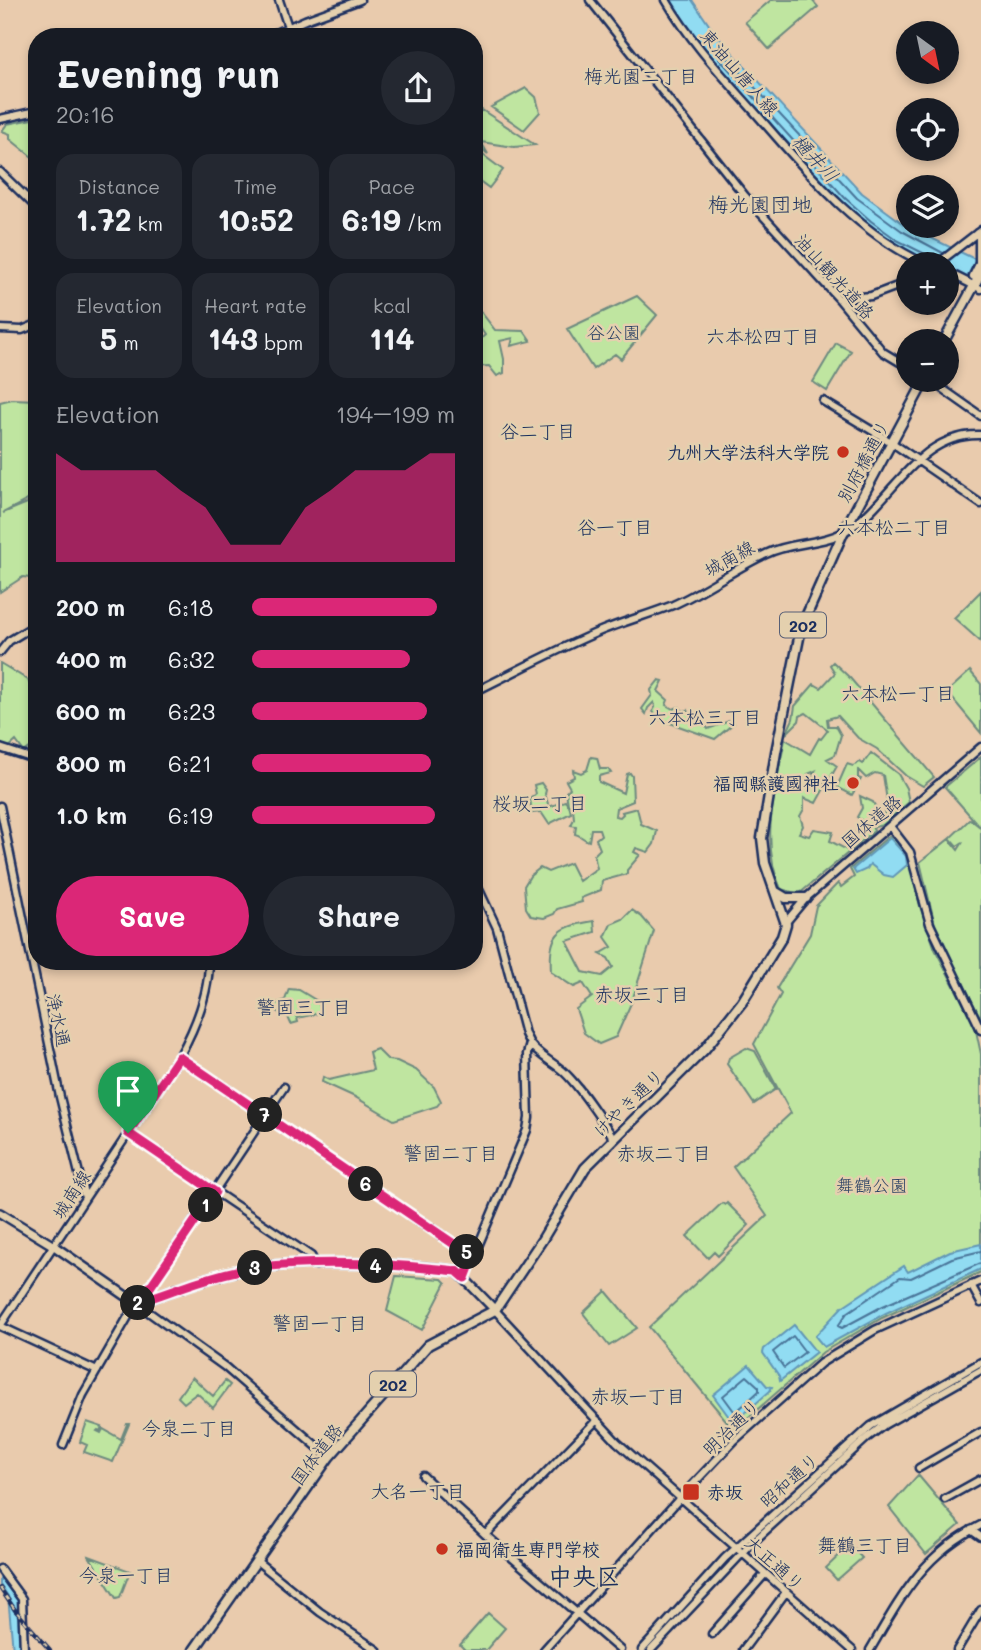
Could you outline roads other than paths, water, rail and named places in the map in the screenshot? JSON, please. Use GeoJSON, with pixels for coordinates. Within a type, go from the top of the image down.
{"type":"FeatureCollection","features":[{"type":"Feature","properties":{"kind":"highway"},"geometry":{"type":"LineString","coordinates":[[951,329],[975,284],[980,265]]}},
{"type":"Feature","properties":{"kind":"highway","name":"別府橋通り"},"geometry":{"type":"LineString","coordinates":[[786,922],[765,863],[762,838],[801,628],[843,533],[918,392]]}},
{"type":"Feature","properties":{"kind":"highway"},"geometry":{"type":"LineString","coordinates":[[776,892],[786,898],[806,898]]}},
{"type":"Feature","properties":{"kind":"highway","name":"けやき通り"},"geometry":{"type":"LineString","coordinates":[[495,1310],[542,1240],[585,1168],[712,1041],[742,1002],[782,937],[786,922]]}},
{"type":"Feature","properties":{"kind":"highway","name":"国体道路"},"geometry":{"type":"LineString","coordinates":[[194,1650],[330,1457],[428,1345],[495,1310]]}},
{"type":"Feature","properties":{"kind":"main road"},"geometry":{"type":"LineString","coordinates":[[0,1213],[54,1246],[136,1303],[258,1267],[380,1266],[457,1271],[495,1310]]}},
{"type":"Feature","properties":{"kind":"street"},"geometry":{"type":"LineString","coordinates":[[279,0],[288,27],[360,0]]}},
{"type":"Feature","properties":{"kind":"street","name":"油山観光道路"},"geometry":{"type":"LineString","coordinates":[[590,0],[745,196],[839,299],[883,352],[896,360]]}},
{"type":"Feature","properties":{"kind":"street","name":"東油山唐人線"},"geometry":{"type":"LineString","coordinates":[[666,0],[702,53],[815,180],[869,231],[902,252]]}},
{"type":"Feature","properties":{"kind":"street"},"geometry":{"type":"LineString","coordinates":[[0,119],[28,113]]}},
{"type":"Feature","properties":{"kind":"street"},"geometry":{"type":"LineString","coordinates":[[0,172],[28,199]]}},
{"type":"Feature","properties":{"kind":"street"},"geometry":{"type":"LineString","coordinates":[[953,252],[979,232]]}},
{"type":"Feature","properties":{"kind":"street"},"geometry":{"type":"LineString","coordinates":[[979,232],[980,265]]}},
{"type":"Feature","properties":{"kind":"street"},"geometry":{"type":"LineString","coordinates":[[839,299],[871,296],[896,287]]}},
{"type":"Feature","properties":{"kind":"street"},"geometry":{"type":"LineString","coordinates":[[0,329],[28,328]]}},
{"type":"Feature","properties":{"kind":"street"},"geometry":{"type":"LineString","coordinates":[[947,392],[981,416]]}},
{"type":"Feature","properties":{"kind":"street"},"geometry":{"type":"LineString","coordinates":[[823,401],[891,442],[981,504]]}},
{"type":"Feature","properties":{"kind":"street","name":"城南線"},"geometry":{"type":"LineString","coordinates":[[483,688],[604,629],[674,604],[768,552],[843,533],[875,506],[918,460],[950,440],[981,435]]}},
{"type":"Feature","properties":{"kind":"street"},"geometry":{"type":"LineString","coordinates":[[0,652],[9,641],[28,629]]}},
{"type":"Feature","properties":{"kind":"street","name":"国体道路"},"geometry":{"type":"LineString","coordinates":[[786,922],[806,898],[981,747]]}},
{"type":"Feature","properties":{"kind":"street"},"geometry":{"type":"LineString","coordinates":[[0,748],[28,757]]}},
{"type":"Feature","properties":{"kind":"street","name":"浄水通"},"geometry":{"type":"LineString","coordinates":[[0,806],[28,942]]}},
{"type":"Feature","properties":{"kind":"street"},"geometry":{"type":"LineString","coordinates":[[890,826],[910,852],[930,925],[981,1030]]}},
{"type":"Feature","properties":{"kind":"street"},"geometry":{"type":"LineString","coordinates":[[483,898],[497,928],[524,1034],[536,1052],[564,1072],[576,1086],[612,1139]]}},
{"type":"Feature","properties":{"kind":"street","name":"浄水通"},"geometry":{"type":"LineString","coordinates":[[34,970],[60,1097],[85,1198]]}},
{"type":"Feature","properties":{"kind":"street","name":"城南線"},"geometry":{"type":"LineString","coordinates":[[0,1326],[179,1057],[201,1011],[208,970]]}},
{"type":"Feature","properties":{"kind":"street"},"geometry":{"type":"LineString","coordinates":[[465,1278],[528,1126],[527,1054],[530,1044]]}},
{"type":"Feature","properties":{"kind":"street"},"geometry":{"type":"LineString","coordinates":[[179,1057],[473,1257]]}},
{"type":"Feature","properties":{"kind":"street"},"geometry":{"type":"LineString","coordinates":[[63,1445],[82,1395],[136,1303],[146,1293],[284,1087]]}},
{"type":"Feature","properties":{"kind":"street"},"geometry":{"type":"LineString","coordinates":[[128,1133],[312,1256],[316,1265]]}},
{"type":"Feature","properties":{"kind":"street","name":"明治通り"},"geometry":{"type":"LineString","coordinates":[[544,1650],[735,1440],[836,1352],[875,1330],[981,1281]]}},
{"type":"Feature","properties":{"kind":"street"},"geometry":{"type":"LineString","coordinates":[[971,1285],[981,1303]]}},
{"type":"Feature","properties":{"kind":"street"},"geometry":{"type":"LineString","coordinates":[[136,1303],[225,1367],[330,1457]]}},
{"type":"Feature","properties":{"kind":"street","name":"大正通り"},"geometry":{"type":"LineString","coordinates":[[495,1310],[617,1442],[852,1650]]}},
{"type":"Feature","properties":{"kind":"street"},"geometry":{"type":"LineString","coordinates":[[0,1326],[97,1371]]}},
{"type":"Feature","properties":{"kind":"street","name":"昭和通り"},"geometry":{"type":"LineString","coordinates":[[642,1650],[739,1550],[871,1426],[981,1362]]}},
{"type":"Feature","properties":{"kind":"street","name":"昭和通り"},"geometry":{"type":"LineString","coordinates":[[651,1650],[739,1550],[877,1430],[981,1370]]}},
{"type":"Feature","properties":{"kind":"street"},"geometry":{"type":"LineString","coordinates":[[486,1534],[597,1420]]}},
{"type":"Feature","properties":{"kind":"street"},"geometry":{"type":"LineString","coordinates":[[919,1468],[981,1432]]}},
{"type":"Feature","properties":{"kind":"street"},"geometry":{"type":"LineString","coordinates":[[423,1476],[620,1650]]}},
{"type":"Feature","properties":{"kind":"street"},"geometry":{"type":"LineString","coordinates":[[945,1499],[981,1479]]}},
{"type":"Feature","properties":{"kind":"street"},"geometry":{"type":"LineString","coordinates":[[870,1650],[901,1597],[921,1570],[947,1546],[981,1525]]}},
{"type":"Feature","properties":{"kind":"street"},"geometry":{"type":"LineString","coordinates":[[971,1530],[981,1536]]}},
{"type":"Feature","properties":{"kind":"street"},"geometry":{"type":"LineString","coordinates":[[258,1562],[320,1612],[377,1650]]}},
{"type":"Feature","properties":{"kind":"street"},"geometry":{"type":"LineString","coordinates":[[0,1569],[22,1599],[24,1650]]}},
{"type":"Feature","properties":{"kind":"street"},"geometry":{"type":"LineString","coordinates":[[712,1634],[765,1574]]}},
{"type":"Feature","properties":{"kind":"street"},"geometry":{"type":"LineString","coordinates":[[743,1650],[786,1592]]}},
{"type":"Feature","properties":{"kind":"street"},"geometry":{"type":"LineString","coordinates":[[957,1650],[981,1610]]}},
{"type":"Feature","properties":{"kind":"water","name":"樋井川"},"geometry":{"type":"Polygon","coordinates":[[[669,0],[692,0],[716,35],[862,193],[896,218],[896,238],[931,238],[981,262],[981,286],[959,276],[959,252],[906,252],[867,227],[822,184],[695,40],[669,0]]]}},
{"type":"Feature","properties":{"kind":"water"},"geometry":{"type":"Polygon","coordinates":[[[890,838],[906,856],[907,865],[893,877],[884,875],[870,864],[867,869],[856,874],[853,869],[890,838]]]}},
{"type":"Feature","properties":{"kind":"water"},"geometry":{"type":"Polygon","coordinates":[[[981,1244],[981,1269],[886,1313],[824,1347],[815,1336],[842,1307],[904,1266],[908,1272],[950,1251],[981,1244]]]}},
{"type":"Feature","properties":{"kind":"water"},"geometry":{"type":"Polygon","coordinates":[[[794,1325],[816,1352],[780,1381],[763,1353],[764,1349],[794,1325]]]}},
{"type":"Feature","properties":{"kind":"water"},"geometry":{"type":"Polygon","coordinates":[[[749,1365],[767,1386],[772,1387],[736,1421],[732,1421],[713,1395],[749,1365]]]}},
{"type":"Feature","properties":{"kind":"water"},"geometry":{"type":"Polygon","coordinates":[[[0,1572],[18,1600],[20,1650],[13,1650],[8,1596],[0,1585],[0,1572]]]}},
{"type":"Feature","properties":{"kind":"railway"},"geometry":{"type":"LineString","coordinates":[[0,1588],[15,1610],[50,1650]]}},
{"type":"Feature","properties":{"kind":"place","name":"九州大学法科大学院"},"geometry":{"type":"Point","coordinates":[843,452]}},
{"type":"Feature","properties":{"kind":"place","name":"福岡縣護國神社"},"geometry":{"type":"Point","coordinates":[853,783]}},
{"type":"Feature","properties":{"kind":"place","name":"赤坂"},"geometry":{"type":"Point","coordinates":[691,1492]}},
{"type":"Feature","properties":{"kind":"place","name":"福岡衛生専門学校"},"geometry":{"type":"Point","coordinates":[442,1549]}},
{"type":"Feature","properties":{"kind":"district","name":"梅光園二丁目"},"geometry":{"type":"Point","coordinates":[641,75]}},
{"type":"Feature","properties":{"kind":"district","name":"梅光園団地"},"geometry":{"type":"Point","coordinates":[760,203]}},
{"type":"Feature","properties":{"kind":"district","name":"六本松四丁目"},"geometry":{"type":"Point","coordinates":[763,335]}},
{"type":"Feature","properties":{"kind":"district","name":"谷二丁目"},"geometry":{"type":"Point","coordinates":[538,430]}},
{"type":"Feature","properties":{"kind":"district","name":"谷一丁目"},"geometry":{"type":"Point","coordinates":[615,526]}},
{"type":"Feature","properties":{"kind":"district","name":"六本松二丁目"},"geometry":{"type":"Point","coordinates":[894,526]}},
{"type":"Feature","properties":{"kind":"district","name":"六本松一丁目"},"geometry":{"type":"Point","coordinates":[898,692]}},
{"type":"Feature","properties":{"kind":"district","name":"六本松三丁目"},"geometry":{"type":"Point","coordinates":[705,716]}},
{"type":"Feature","properties":{"kind":"district","name":"桜坂二丁目"},"geometry":{"type":"Point","coordinates":[540,802]}},
{"type":"Feature","properties":{"kind":"district","name":"赤坂三丁目"},"geometry":{"type":"Point","coordinates":[642,993]}},
{"type":"Feature","properties":{"kind":"district","name":"警固三丁目"},"geometry":{"type":"Point","coordinates":[304,1006]}},
{"type":"Feature","properties":{"kind":"district","name":"警固二丁目"},"geometry":{"type":"Point","coordinates":[451,1152]}},
{"type":"Feature","properties":{"kind":"district","name":"赤坂二丁目"},"geometry":{"type":"Point","coordinates":[664,1152]}},
{"type":"Feature","properties":{"kind":"district","name":"警固一丁目"},"geometry":{"type":"Point","coordinates":[320,1322]}},
{"type":"Feature","properties":{"kind":"district","name":"赤坂一丁目"},"geometry":{"type":"Point","coordinates":[638,1395]}},
{"type":"Feature","properties":{"kind":"district","name":"今泉二丁目"},"geometry":{"type":"Point","coordinates":[189,1427]}},
{"type":"Feature","properties":{"kind":"district","name":"大名一丁目"},"geometry":{"type":"Point","coordinates":[418,1490]}},
{"type":"Feature","properties":{"kind":"district","name":"舞鶴三丁目"},"geometry":{"type":"Point","coordinates":[865,1544]}},
{"type":"Feature","properties":{"kind":"district","name":"今泉一丁目"},"geometry":{"type":"Point","coordinates":[126,1574]}},
{"type":"Feature","properties":{"kind":"district","name":"中央区"},"geometry":{"type":"Point","coordinates":[584,1575]}},
{"type":"Feature","properties":{"kind":"park label","name":"谷公園"},"geometry":{"type":"Point","coordinates":[614,332]}},
{"type":"Feature","properties":{"kind":"park label","name":"舞鶴公園"},"geometry":{"type":"Point","coordinates":[872,1185]}}]}
